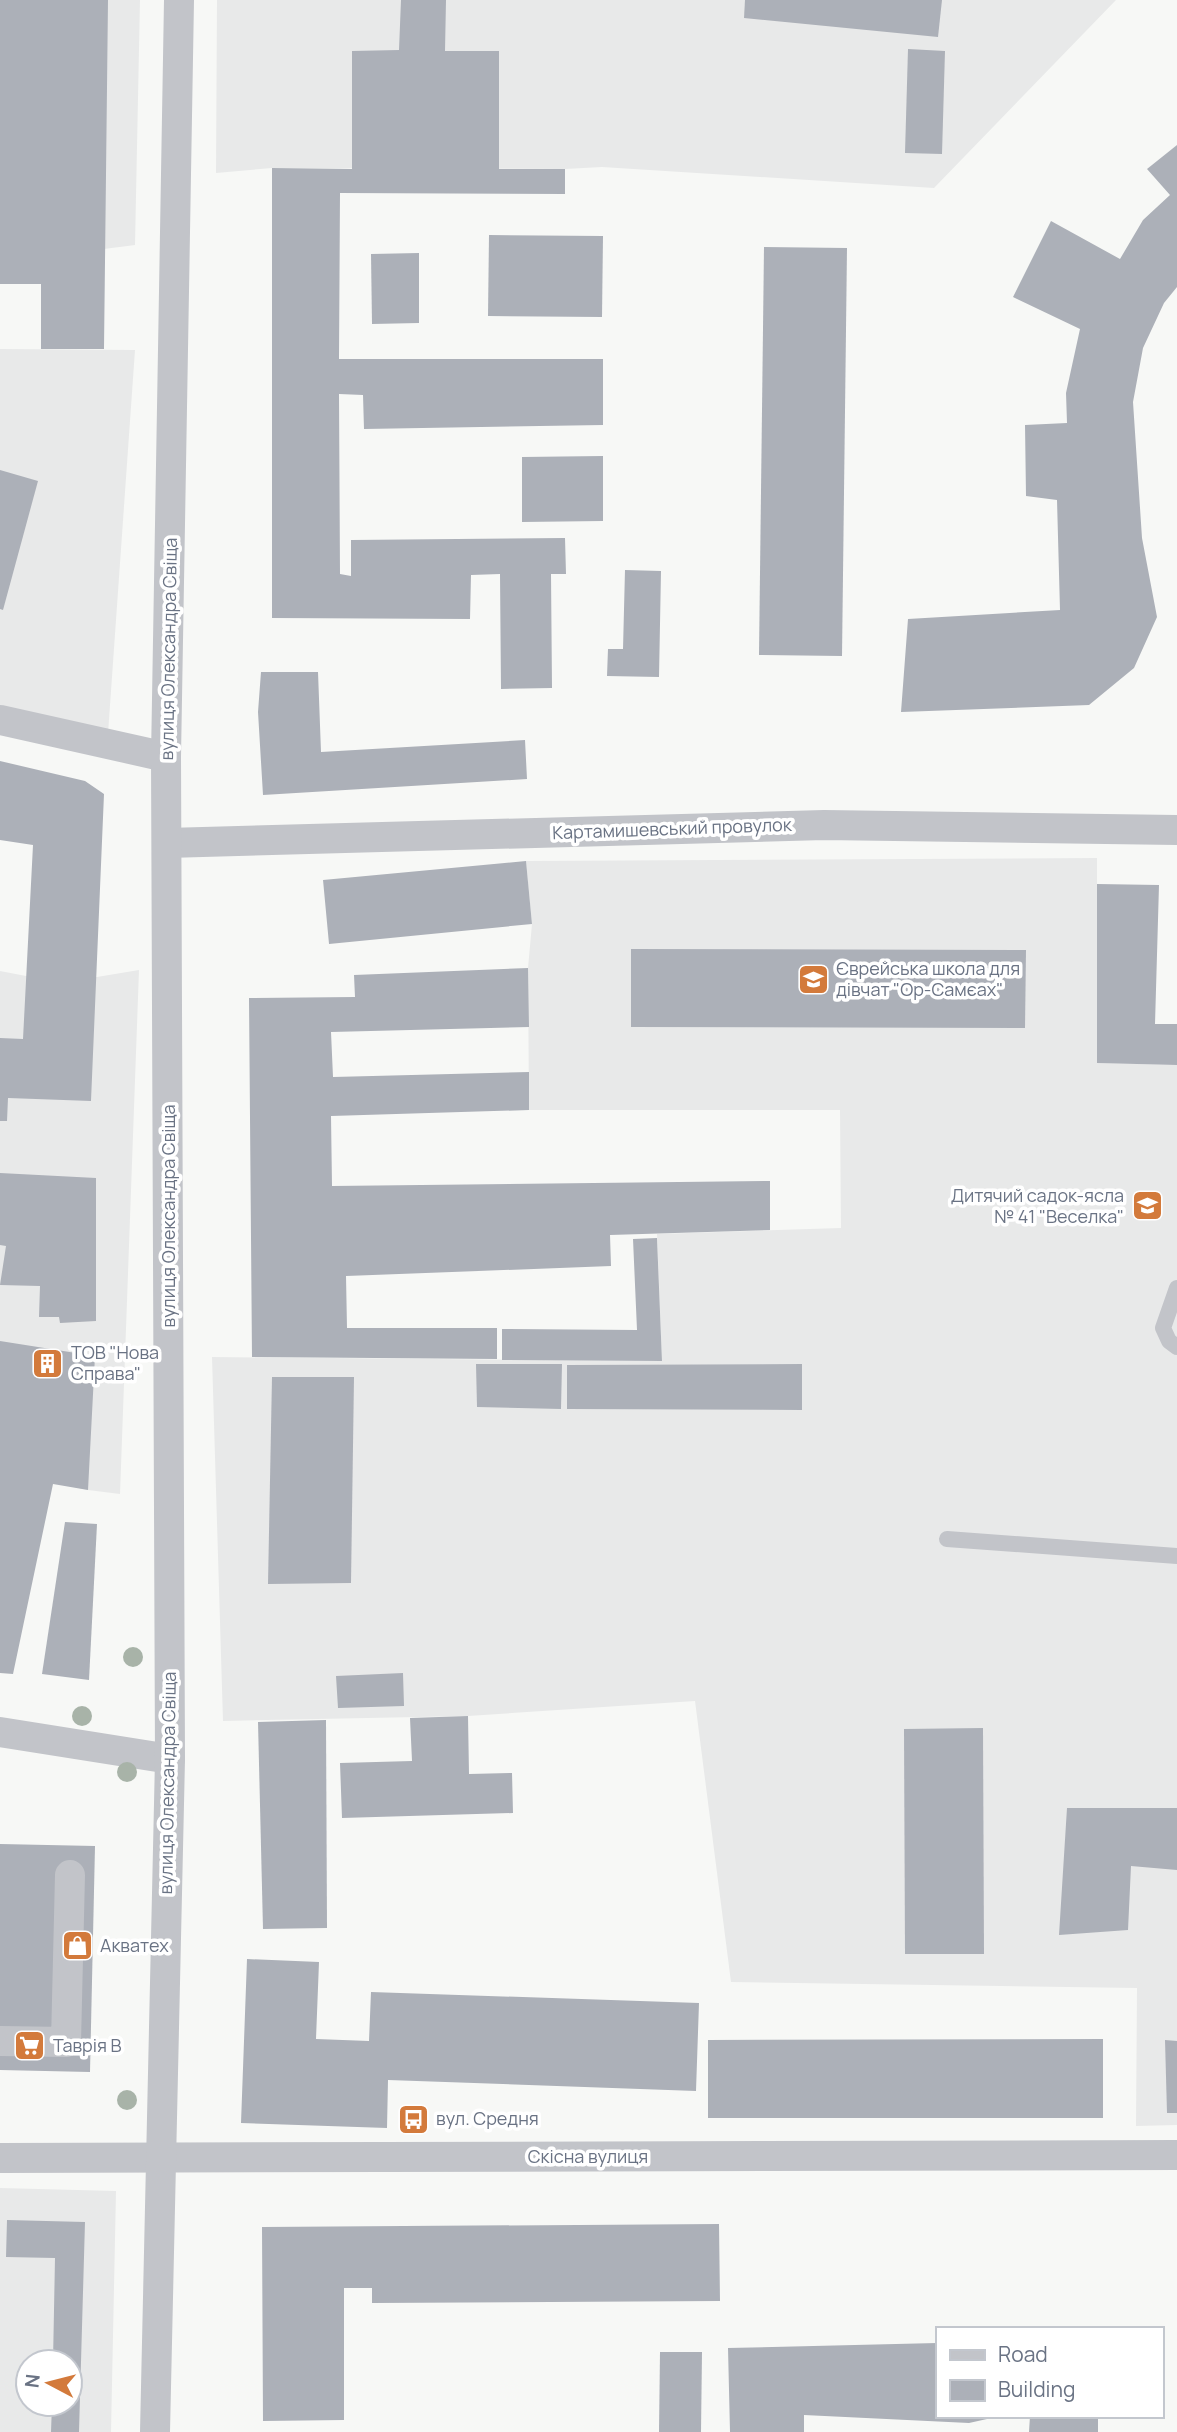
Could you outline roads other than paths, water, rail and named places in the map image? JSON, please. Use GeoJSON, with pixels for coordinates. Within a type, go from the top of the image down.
{"type":"FeatureCollection","features":[{"type":"Feature","properties":{"kind":"street","name":"вулиця Олександра Свіща"},"geometry":{"type":"LineString","coordinates":[[155,2432],[170,1759],[166,757],[180,0]]}},
{"type":"Feature","properties":{"kind":"street"},"geometry":{"type":"LineString","coordinates":[[0,720],[166,757]]}},
{"type":"Feature","properties":{"kind":"street","name":"Картамишевський провулок"},"geometry":{"type":"LineString","coordinates":[[167,843],[824,825],[1177,830]]}},
{"type":"Feature","properties":{"kind":"street"},"geometry":{"type":"LineString","coordinates":[[0,1732],[170,1759]]}},
{"type":"Feature","properties":{"kind":"street"},"geometry":{"type":"LineString","coordinates":[[0,2041],[66,2042],[70,1875]]}},
{"type":"Feature","properties":{"kind":"street","name":"Cкісна вулиця"},"geometry":{"type":"LineString","coordinates":[[0,2158],[1177,2155]]}},
{"type":"Feature","properties":{"kind":"lane"},"geometry":{"type":"LineString","coordinates":[[1177,1288],[1163,1328],[1169,1340],[1177,1347]]}},
{"type":"Feature","properties":{"kind":"lane"},"geometry":{"type":"LineString","coordinates":[[947,1539],[1177,1556]]}},
{"type":"Feature","properties":{"kind":"place","name":"Єврейська школа для дівчат \"Ор-Самєах\""},"geometry":{"type":"Point","coordinates":[813,979]}},
{"type":"Feature","properties":{"kind":"place","name":"Дитячий садок-ясла № 41 \"Веселка\""},"geometry":{"type":"Point","coordinates":[1147,1206]}},
{"type":"Feature","properties":{"kind":"place","name":"ТОВ \"Нова Справа\""},"geometry":{"type":"Point","coordinates":[48,1363]}},
{"type":"Feature","properties":{"kind":"place","name":"Акватех"},"geometry":{"type":"Point","coordinates":[77,1946]}},
{"type":"Feature","properties":{"kind":"place","name":"Таврія В"},"geometry":{"type":"Point","coordinates":[30,2046]}},
{"type":"Feature","properties":{"kind":"place","name":"вул. Средня"},"geometry":{"type":"Point","coordinates":[413,2119]}}]}
